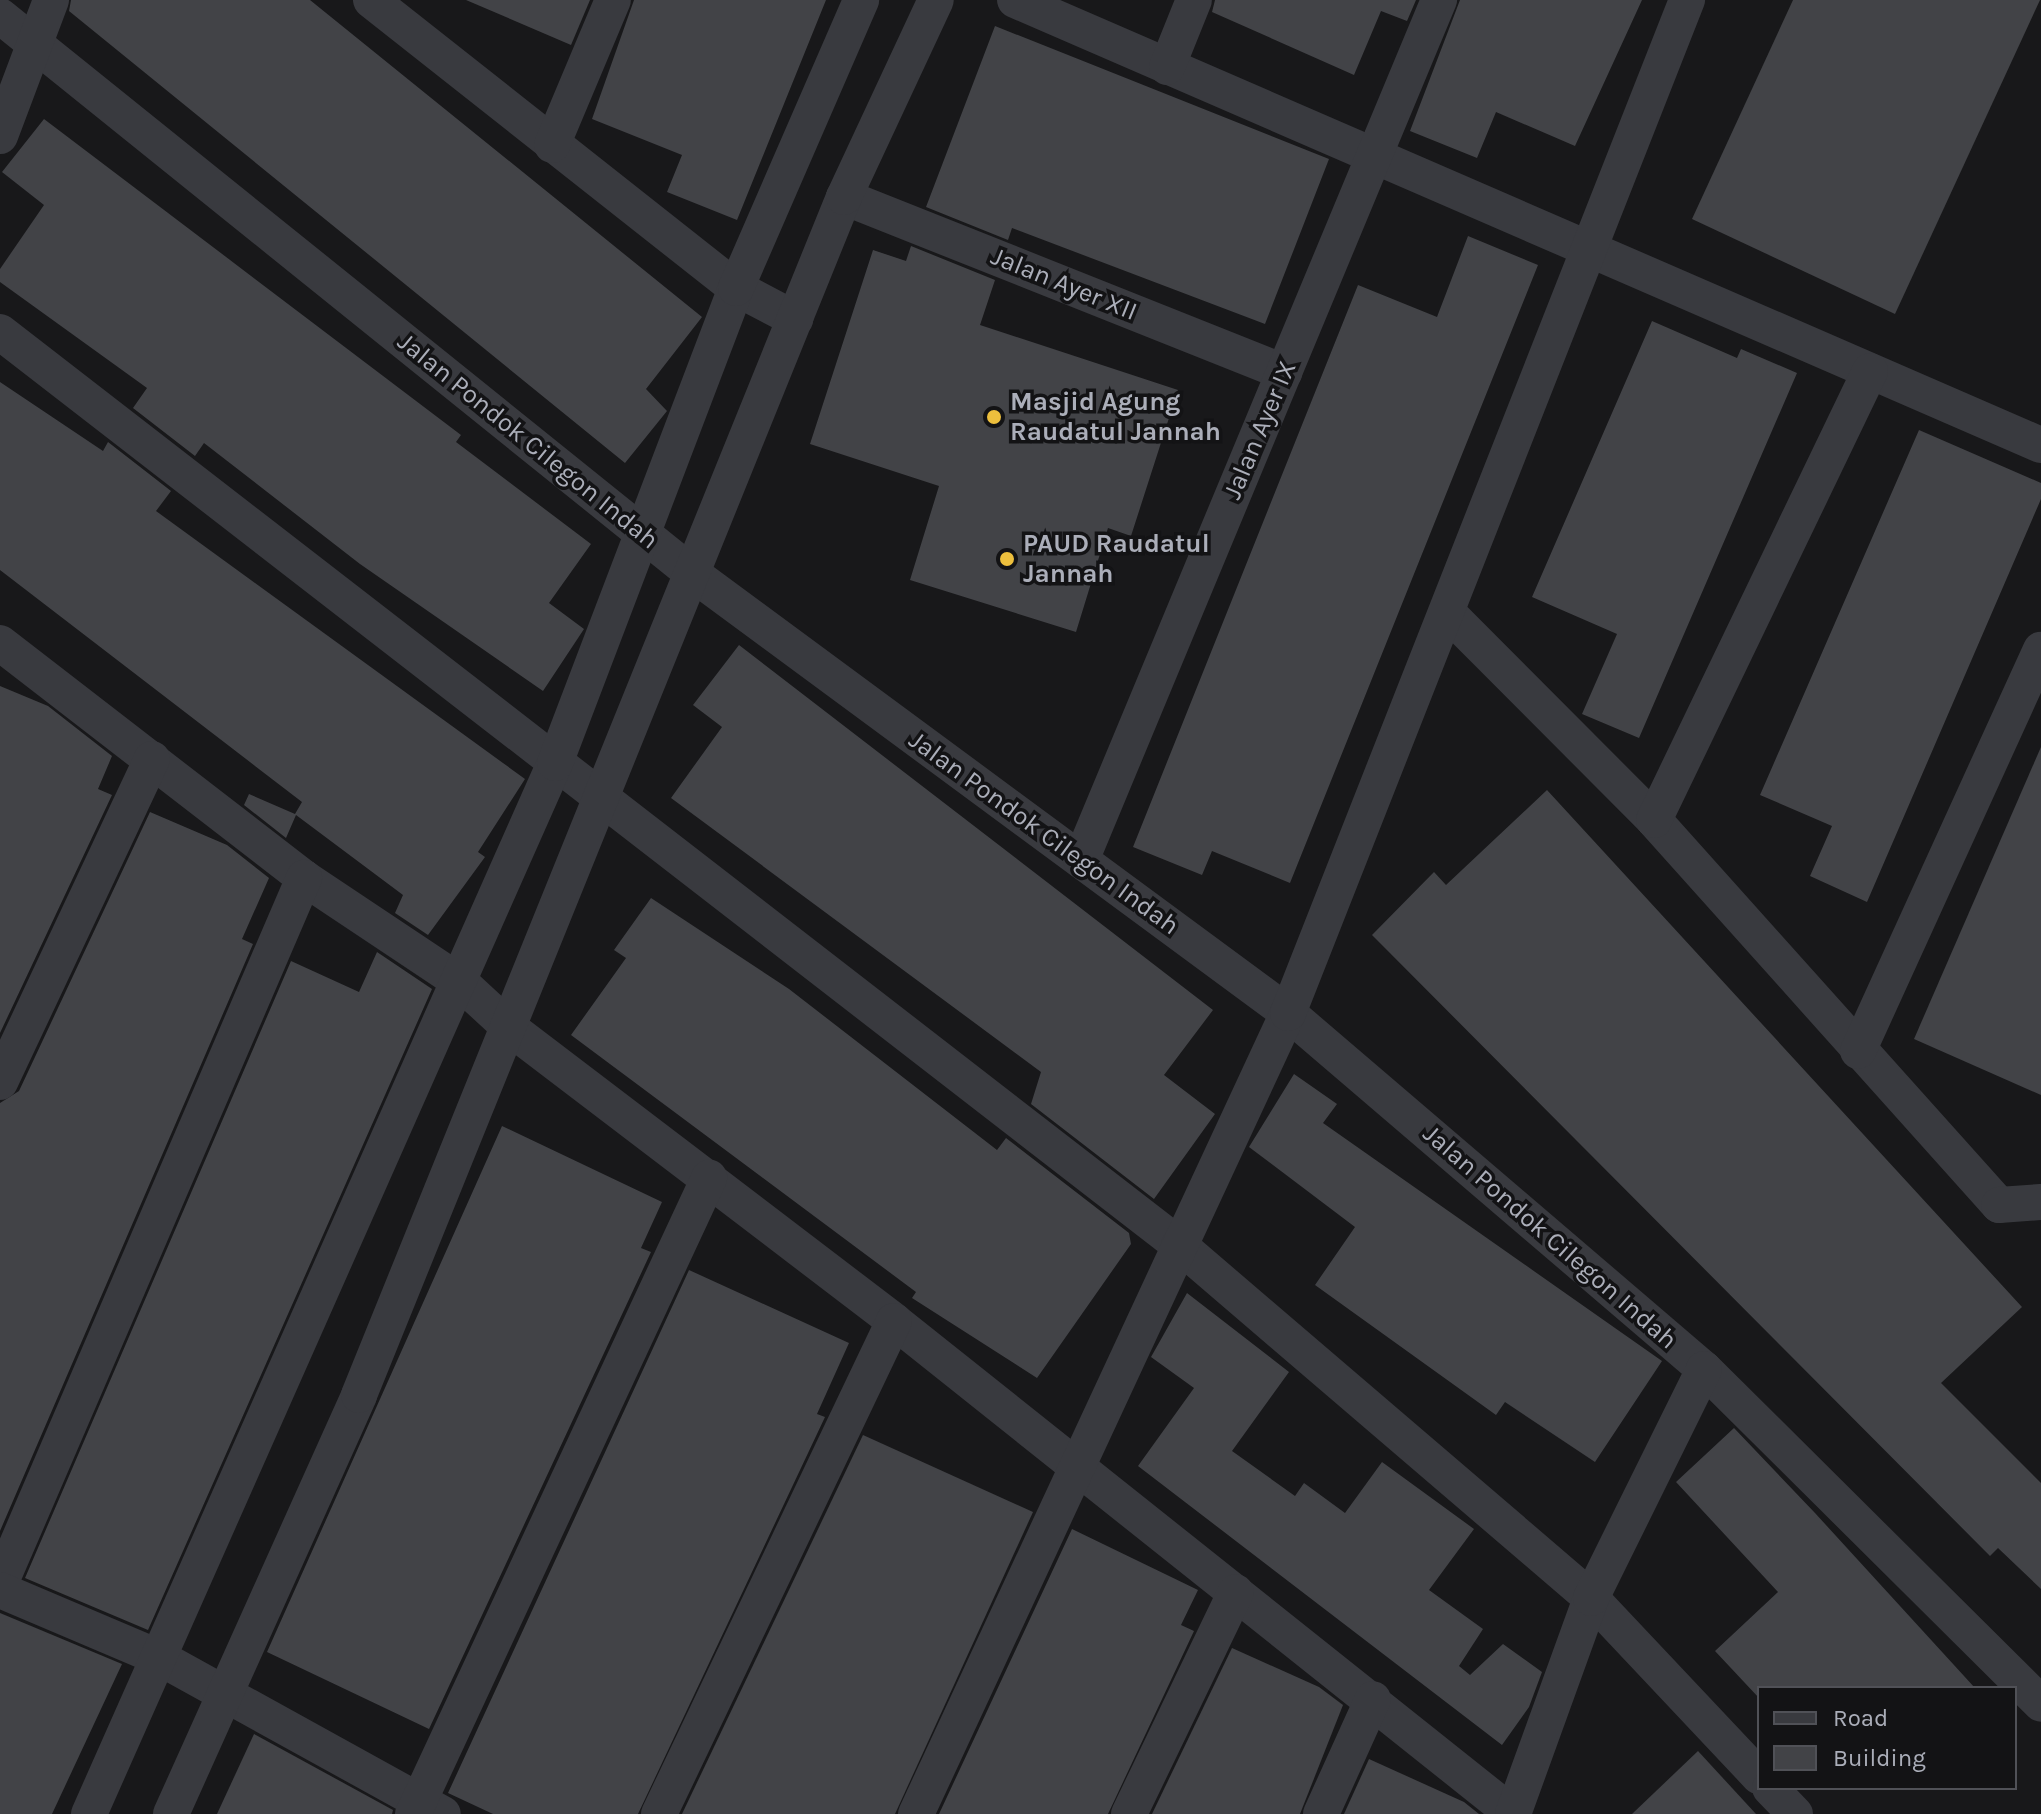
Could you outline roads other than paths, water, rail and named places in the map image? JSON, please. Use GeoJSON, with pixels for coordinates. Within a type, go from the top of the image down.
{"type":"FeatureCollection","features":[{"type":"Feature","properties":{"kind":"street"},"geometry":{"type":"LineString","coordinates":[[0,136],[51,0]]}},
{"type":"Feature","properties":{"kind":"street"},"geometry":{"type":"LineString","coordinates":[[371,0],[736,288],[795,319]]}},
{"type":"Feature","properties":{"kind":"street"},"geometry":{"type":"LineString","coordinates":[[552,145],[613,0]]}},
{"type":"Feature","properties":{"kind":"street"},"geometry":{"type":"LineString","coordinates":[[89,1814],[555,763],[736,288],[861,0]]}},
{"type":"Feature","properties":{"kind":"street"},"geometry":{"type":"LineString","coordinates":[[171,1814],[227,1694],[511,1029],[844,197],[936,0]]}},
{"type":"Feature","properties":{"kind":"street"},"geometry":{"type":"LineString","coordinates":[[1015,0],[2041,445]]}},
{"type":"Feature","properties":{"kind":"street"},"geometry":{"type":"LineString","coordinates":[[1167,67],[1194,0]]}},
{"type":"Feature","properties":{"kind":"street","name":"Jalan Ayer IX"},"geometry":{"type":"LineString","coordinates":[[1081,860],[1439,0]]}},
{"type":"Feature","properties":{"kind":"street"},"geometry":{"type":"LineString","coordinates":[[916,1814],[1288,1013],[1451,616],[1687,0]]}},
{"type":"Feature","properties":{"kind":"street","name":"Jalan Pondok Cilegon Indah"},"geometry":{"type":"LineString","coordinates":[[0,16],[693,574],[1288,1013],[1704,1369],[2041,1704]]}},
{"type":"Feature","properties":{"kind":"street","name":"Jalan Ayer XII"},"geometry":{"type":"LineString","coordinates":[[844,197],[1284,372]]}},
{"type":"Feature","properties":{"kind":"street"},"geometry":{"type":"LineString","coordinates":[[0,332],[555,763],[603,805],[1179,1245],[1591,1598],[1757,1774]]}},
{"type":"Feature","properties":{"kind":"street"},"geometry":{"type":"LineString","coordinates":[[1654,820],[1870,371]]}},
{"type":"Feature","properties":{"kind":"street"},"geometry":{"type":"LineString","coordinates":[[1451,616],[1654,820],[1999,1205],[2041,1202]]}},
{"type":"Feature","properties":{"kind":"street"},"geometry":{"type":"LineString","coordinates":[[0,643],[304,878],[460,982],[511,1029],[894,1321],[1373,1699],[1513,1814],[1591,1598],[1704,1369]]}},
{"type":"Feature","properties":{"kind":"street"},"geometry":{"type":"LineString","coordinates":[[1858,1051],[2041,650]]}},
{"type":"Feature","properties":{"kind":"street"},"geometry":{"type":"LineString","coordinates":[[0,1082],[152,759]]}},
{"type":"Feature","properties":{"kind":"street"},"geometry":{"type":"LineString","coordinates":[[304,878],[0,1587],[160,1658],[424,1809],[709,1178]]}},
{"type":"Feature","properties":{"kind":"street"},"geometry":{"type":"LineString","coordinates":[[659,1814],[894,1321]]}},
{"type":"Feature","properties":{"kind":"street"},"geometry":{"type":"LineString","coordinates":[[1129,1814],[1236,1592]]}},
{"type":"Feature","properties":{"kind":"street"},"geometry":{"type":"LineString","coordinates":[[1321,1814],[1373,1699]]}},
{"type":"Feature","properties":{"kind":"street"},"geometry":{"type":"LineString","coordinates":[[1772,1790],[1795,1814]]}},
{"type":"Feature","properties":{"kind":"place","name":"Masjid Agung Raudatul Jannah"},"geometry":{"type":"Point","coordinates":[994,417]}},
{"type":"Feature","properties":{"kind":"place","name":"PAUD Raudatul Jannah"},"geometry":{"type":"Point","coordinates":[1007,559]}}]}
